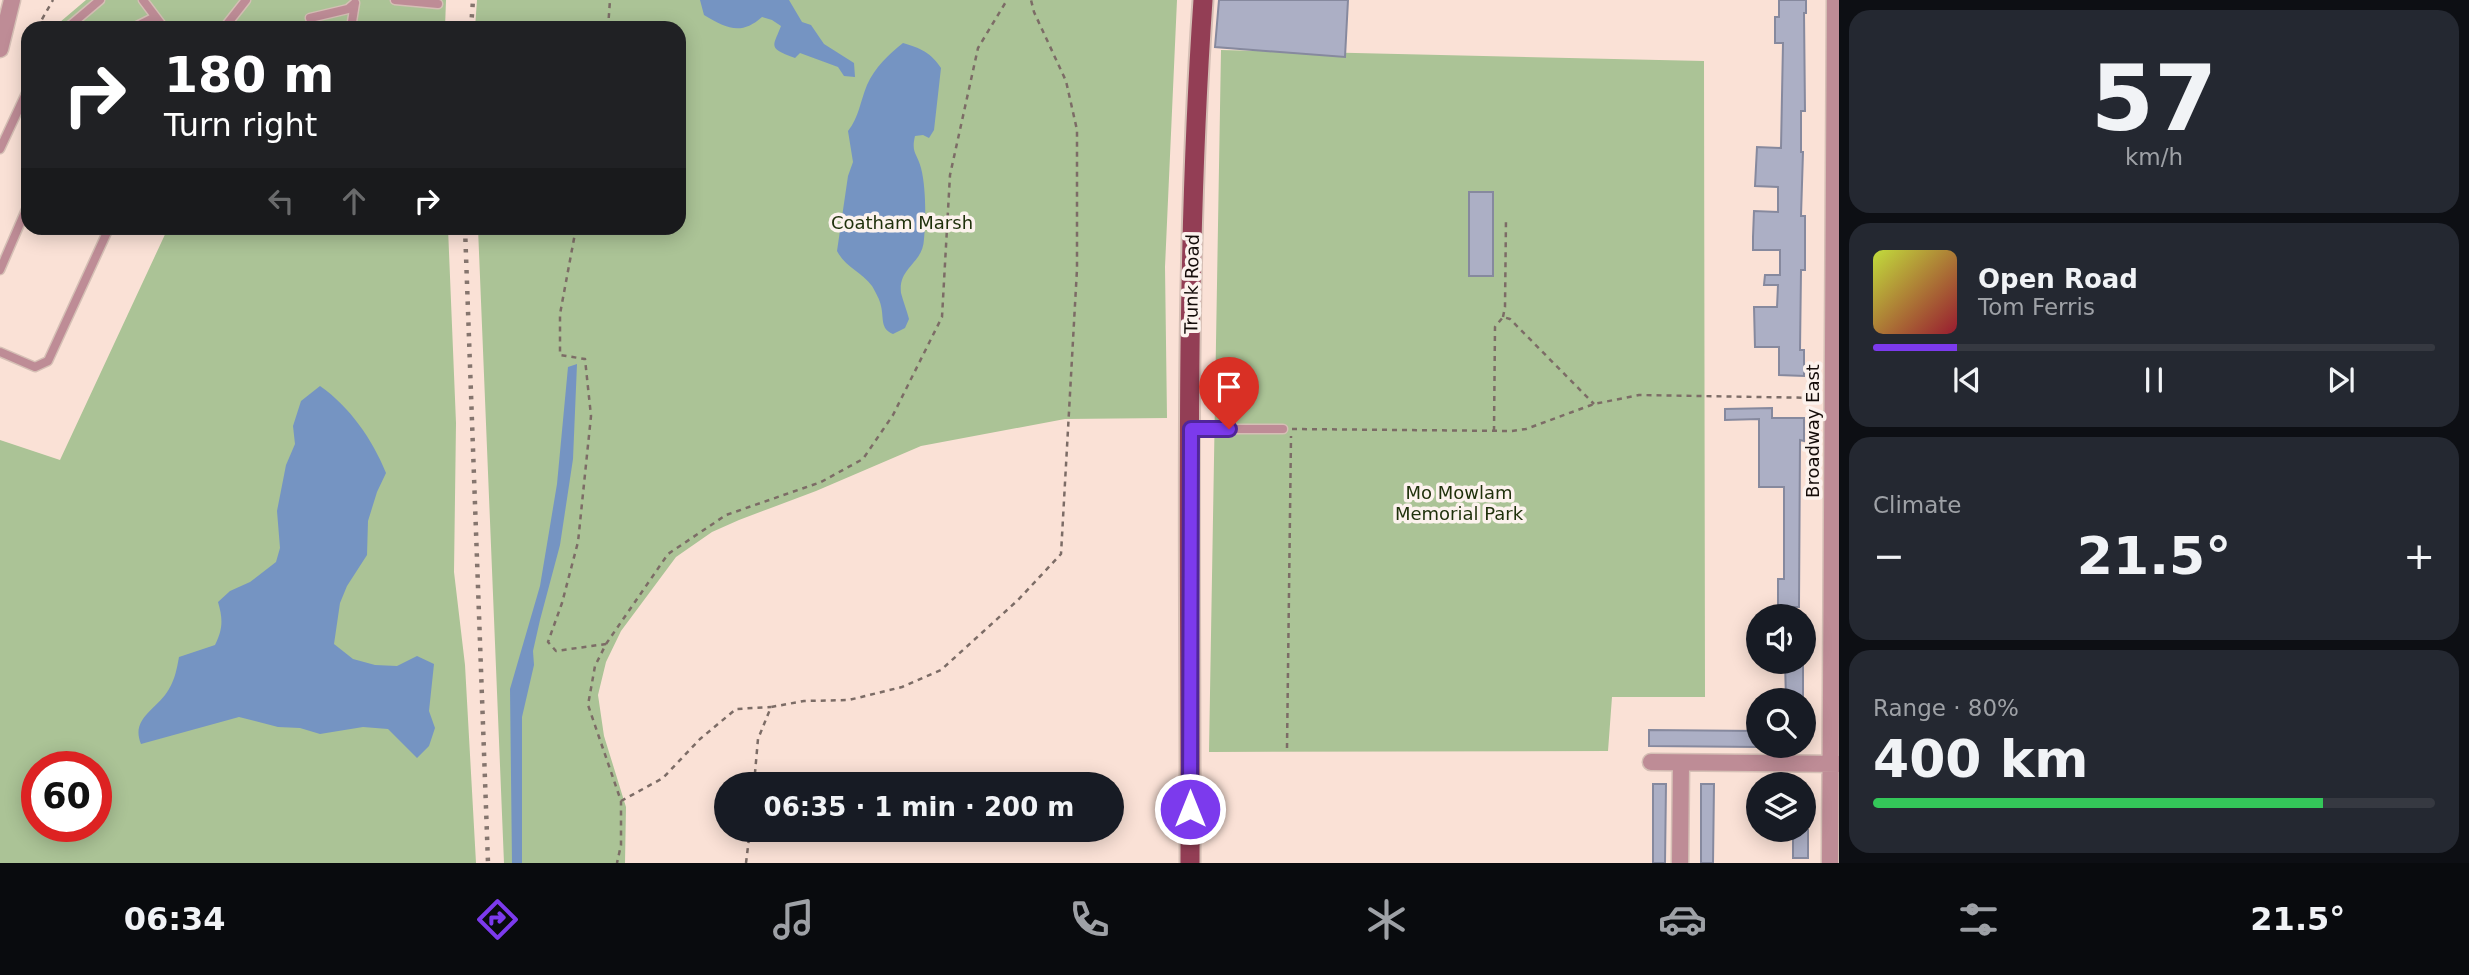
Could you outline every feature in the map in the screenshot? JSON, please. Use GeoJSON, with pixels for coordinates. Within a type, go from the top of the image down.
{"type":"FeatureCollection","features":[{"type":"Feature","properties":{"kind":"main road","name":"Trunk Road"},"geometry":{"type":"LineString","coordinates":[[1190,863],[1191,429],[1196,111],[1203,0]]}},
{"type":"Feature","properties":{"kind":"street"},"geometry":{"type":"LineString","coordinates":[[0,49],[12,0]]}},
{"type":"Feature","properties":{"kind":"street","name":"Broadway East"},"geometry":{"type":"LineString","coordinates":[[1830,863],[1835,764],[1835,0]]}},
{"type":"Feature","properties":{"kind":"street"},"geometry":{"type":"LineString","coordinates":[[1651,762],[1835,764]]}},
{"type":"Feature","properties":{"kind":"street"},"geometry":{"type":"LineString","coordinates":[[1680,863],[1681,763]]}},
{"type":"Feature","properties":{"kind":"lane"},"geometry":{"type":"LineString","coordinates":[[75,21],[100,0]]}},
{"type":"Feature","properties":{"kind":"lane"},"geometry":{"type":"LineString","coordinates":[[143,0],[158,21]]}},
{"type":"Feature","properties":{"kind":"lane"},"geometry":{"type":"LineString","coordinates":[[230,21],[246,0]]}},
{"type":"Feature","properties":{"kind":"lane"},"geometry":{"type":"LineString","coordinates":[[394,0],[438,4]]}},
{"type":"Feature","properties":{"kind":"lane"},"geometry":{"type":"LineString","coordinates":[[310,18],[348,9],[355,2]]}},
{"type":"Feature","properties":{"kind":"lane"},"geometry":{"type":"LineString","coordinates":[[352,21],[355,2]]}},
{"type":"Feature","properties":{"kind":"lane"},"geometry":{"type":"LineString","coordinates":[[147,21],[155,17]]}},
{"type":"Feature","properties":{"kind":"lane"},"geometry":{"type":"LineString","coordinates":[[0,149],[21,104]]}},
{"type":"Feature","properties":{"kind":"lane"},"geometry":{"type":"LineString","coordinates":[[0,271],[21,222]]}},
{"type":"Feature","properties":{"kind":"lane"},"geometry":{"type":"LineString","coordinates":[[0,352],[35,366],[48,361],[106,235]]}},
{"type":"Feature","properties":{"kind":"lane"},"geometry":{"type":"LineString","coordinates":[[1191,429],[1287,429]]}},
{"type":"Feature","properties":{"kind":"path"},"geometry":{"type":"LineString","coordinates":[[41,21],[53,0]]}},
{"type":"Feature","properties":{"kind":"path"},"geometry":{"type":"LineString","coordinates":[[608,21],[610,0]]}},
{"type":"Feature","properties":{"kind":"path"},"geometry":{"type":"LineString","coordinates":[[617,863],[621,845],[621,801],[588,705],[595,666],[606,644],[668,554],[726,514],[821,482],[863,460],[893,415],[942,317],[950,175],[978,48],[1007,0]]}},
{"type":"Feature","properties":{"kind":"path"},"geometry":{"type":"LineString","coordinates":[[621,801],[663,778],[700,739],[736,709],[771,707],[804,701],[849,700],[902,687],[941,670],[1018,600],[1061,554],[1077,269],[1077,130],[1066,81],[1031,0]]}},
{"type":"Feature","properties":{"kind":"path"},"geometry":{"type":"LineString","coordinates":[[1494,432],[1495,327],[1503,317],[1505,307],[1506,218]]}},
{"type":"Feature","properties":{"kind":"path"},"geometry":{"type":"LineString","coordinates":[[575,235],[560,314],[560,355],[585,359],[591,416],[578,542],[562,603],[548,642],[556,651],[606,644]]}},
{"type":"Feature","properties":{"kind":"path"},"geometry":{"type":"LineString","coordinates":[[1503,317],[1510,319],[1594,404]]}},
{"type":"Feature","properties":{"kind":"path"},"geometry":{"type":"LineString","coordinates":[[1287,748],[1287,429],[1494,432],[1526,429],[1594,404],[1639,395],[1833,398]]}},
{"type":"Feature","properties":{"kind":"path"},"geometry":{"type":"LineString","coordinates":[[755,772],[758,739],[771,707]]}},
{"type":"Feature","properties":{"kind":"path"},"geometry":{"type":"LineString","coordinates":[[747,863],[749,842]]}},
{"type":"Feature","properties":{"kind":"green space"},"geometry":{"type":"Polygon","coordinates":[[[86,0],[446,0],[445,21],[61,21],[86,0]]]}},
{"type":"Feature","properties":{"kind":"green space","name":"Coatham Marsh"},"geometry":{"type":"Polygon","coordinates":[[[477,0],[1177,0],[1165,267],[1167,418],[1065,419],[921,446],[712,532],[676,557],[621,631],[606,662],[598,695],[604,736],[626,807],[625,863],[504,863],[478,235],[686,235],[686,21],[476,21],[477,0]]]}},
{"type":"Feature","properties":{"kind":"green space","name":"Mo Mowlam Memorial Park"},"geometry":{"type":"Polygon","coordinates":[[[1221,50],[1704,61],[1705,697],[1612,697],[1608,751],[1209,752],[1221,50]]]}},
{"type":"Feature","properties":{"kind":"green space"},"geometry":{"type":"Polygon","coordinates":[[[165,235],[448,235],[456,423],[454,572],[465,665],[476,863],[0,863],[0,440],[60,460],[165,235]]]}},
{"type":"Feature","properties":{"kind":"water"},"geometry":{"type":"Polygon","coordinates":[[[700,0],[789,0],[802,22],[811,25],[824,44],[854,63],[855,77],[844,76],[838,67],[800,53],[795,58],[780,52],[774,46],[781,26],[772,20],[762,17],[747,27],[733,28],[704,15],[700,0]]]}},
{"type":"Feature","properties":{"kind":"water"},"geometry":{"type":"Polygon","coordinates":[[[903,43],[925,52],[941,68],[934,130],[929,138],[923,135],[915,136],[914,142],[925,194],[923,247],[901,284],[909,319],[905,328],[893,334],[884,326],[880,304],[872,286],[844,261],[837,251],[848,176],[853,162],[848,131],[874,72],[903,43]]]}},
{"type":"Feature","properties":{"kind":"water"},"geometry":{"type":"Polygon","coordinates":[[[577,364],[573,459],[560,545],[533,651],[534,665],[522,717],[522,863],[512,863],[510,689],[540,586],[557,484],[568,367],[577,364]]]}},
{"type":"Feature","properties":{"kind":"water"},"geometry":{"type":"Polygon","coordinates":[[[320,386],[341,404],[359,425],[386,473],[368,521],[367,555],[347,586],[340,603],[334,644],[353,659],[375,665],[397,666],[417,656],[434,664],[429,711],[435,728],[429,746],[417,758],[388,729],[363,727],[320,734],[239,717],[141,744],[139,727],[142,720],[169,689],[179,657],[215,645],[221,624],[218,602],[230,591],[250,582],[276,562],[280,548],[277,511],[286,465],[295,444],[293,426],[301,401],[320,386]]]}},
{"type":"Feature","properties":{"kind":"building"},"geometry":{"type":"Polygon","coordinates":[[[1219,0],[1348,0],[1345,57],[1215,47],[1219,0]]]}},
{"type":"Feature","properties":{"kind":"building"},"geometry":{"type":"Polygon","coordinates":[[[1779,0],[1806,0],[1805,111],[1801,111],[1801,216],[1805,216],[1805,270],[1801,270],[1800,350],[1804,350],[1804,376],[1779,375],[1779,347],[1755,347],[1754,307],[1777,307],[1778,285],[1764,285],[1765,275],[1780,275],[1780,250],[1753,250],[1754,211],[1778,212],[1778,187],[1755,186],[1757,147],[1781,148],[1783,43],[1775,43],[1775,17],[1779,17],[1779,0]]]}},
{"type":"Feature","properties":{"kind":"building"},"geometry":{"type":"Polygon","coordinates":[[[1469,192],[1493,192],[1493,276],[1469,276],[1469,192]]]}},
{"type":"Feature","properties":{"kind":"building"},"geometry":{"type":"Polygon","coordinates":[[[1772,408],[1772,418],[1804,418],[1804,441],[1800,440],[1799,604],[1778,604],[1778,579],[1784,579],[1784,487],[1759,487],[1759,419],[1725,420],[1725,409],[1772,408]]]}},
{"type":"Feature","properties":{"kind":"building"},"geometry":{"type":"Polygon","coordinates":[[[1785,674],[1803,674],[1803,688],[1786,688],[1785,674]]]}},
{"type":"Feature","properties":{"kind":"building"},"geometry":{"type":"Polygon","coordinates":[[[1649,730],[1746,731],[1746,747],[1649,746],[1649,730]]]}},
{"type":"Feature","properties":{"kind":"building"},"geometry":{"type":"Polygon","coordinates":[[[1653,784],[1666,784],[1665,863],[1653,863],[1653,784]]]}},
{"type":"Feature","properties":{"kind":"building"},"geometry":{"type":"Polygon","coordinates":[[[1701,784],[1714,784],[1713,863],[1701,863],[1701,784]]]}},
{"type":"Feature","properties":{"kind":"building"},"geometry":{"type":"Polygon","coordinates":[[[1793,842],[1808,842],[1808,858],[1793,858],[1793,842]]]}},
{"type":"Feature","properties":{"kind":"railway"},"geometry":{"type":"LineString","coordinates":[[472,21],[473,0]]}},
{"type":"Feature","properties":{"kind":"railway"},"geometry":{"type":"LineString","coordinates":[[465,235],[488,863]]}},
{"type":"Feature","properties":{"kind":"route"},"geometry":{"type":"LineString","coordinates":[[1190,809],[1191,429],[1229,429]]}}]}
